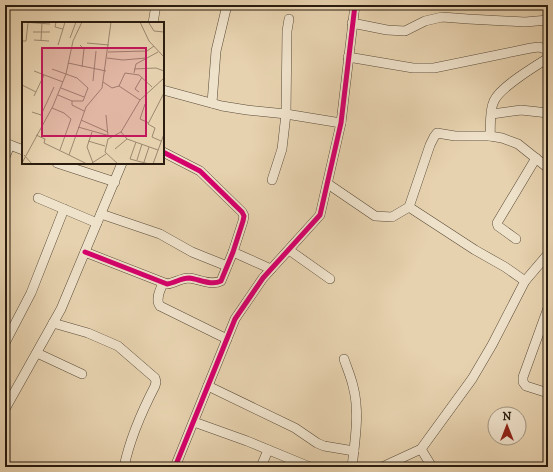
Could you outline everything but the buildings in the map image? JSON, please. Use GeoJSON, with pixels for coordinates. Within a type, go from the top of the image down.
{"type":"FeatureCollection","features":[{"type":"Feature","properties":{"kind":"street"},"geometry":{"type":"LineString","coordinates":[[153,22],[156,5]]}},
{"type":"Feature","properties":{"kind":"street"},"geometry":{"type":"LineString","coordinates":[[212,103],[216,51],[227,5]]}},
{"type":"Feature","properties":{"kind":"street"},"geometry":{"type":"LineString","coordinates":[[175,467],[235,319],[263,278],[320,215],[341,123],[354,5]]}},
{"type":"Feature","properties":{"kind":"street"},"geometry":{"type":"LineString","coordinates":[[352,23],[387,30],[405,31],[425,21],[442,17],[525,22],[548,20]]}},
{"type":"Feature","properties":{"kind":"street"},"geometry":{"type":"LineString","coordinates":[[272,180],[282,149],[286,114],[286,32],[289,19]]}},
{"type":"Feature","properties":{"kind":"street"},"geometry":{"type":"LineString","coordinates":[[348,57],[413,68],[434,68],[531,48],[539,47],[548,50]]}},
{"type":"Feature","properties":{"kind":"street"},"geometry":{"type":"LineString","coordinates":[[490,136],[494,102],[497,95],[504,88],[548,58]]}},
{"type":"Feature","properties":{"kind":"street"},"geometry":{"type":"LineString","coordinates":[[164,90],[212,103],[247,110],[286,114],[341,123]]}},
{"type":"Feature","properties":{"kind":"street"},"geometry":{"type":"LineString","coordinates":[[492,114],[517,110],[548,113]]}},
{"type":"Feature","properties":{"kind":"street"},"geometry":{"type":"LineString","coordinates":[[328,184],[375,216],[392,217],[409,207],[430,145],[437,133],[455,136],[490,136],[502,138],[518,144],[548,168]]}},
{"type":"Feature","properties":{"kind":"street"},"geometry":{"type":"LineString","coordinates":[[5,157],[7,144],[22,150]]}},
{"type":"Feature","properties":{"kind":"street"},"geometry":{"type":"LineString","coordinates":[[85,252],[163,283],[172,284],[178,280],[188,278],[217,283],[221,282],[233,252],[244,216],[242,212],[200,172],[164,153]]}},
{"type":"Feature","properties":{"kind":"street"},"geometry":{"type":"LineString","coordinates":[[516,239],[498,226],[497,223],[536,158]]}},
{"type":"Feature","properties":{"kind":"street"},"geometry":{"type":"LineString","coordinates":[[60,164],[114,182]]}},
{"type":"Feature","properties":{"kind":"street"},"geometry":{"type":"LineString","coordinates":[[5,409],[61,309],[122,164]]}},
{"type":"Feature","properties":{"kind":"street"},"geometry":{"type":"LineString","coordinates":[[38,198],[64,209],[160,234],[192,252],[227,266]]}},
{"type":"Feature","properties":{"kind":"street"},"geometry":{"type":"LineString","coordinates":[[409,207],[475,250],[504,266],[525,282]]}},
{"type":"Feature","properties":{"kind":"street"},"geometry":{"type":"LineString","coordinates":[[5,343],[31,293],[64,209]]}},
{"type":"Feature","properties":{"kind":"street"},"geometry":{"type":"LineString","coordinates":[[289,250],[330,279]]}},
{"type":"Feature","properties":{"kind":"street"},"geometry":{"type":"LineString","coordinates":[[233,252],[271,269]]}},
{"type":"Feature","properties":{"kind":"street"},"geometry":{"type":"LineString","coordinates":[[382,467],[422,449],[472,379],[492,346],[525,282],[548,254]]}},
{"type":"Feature","properties":{"kind":"street"},"geometry":{"type":"LineString","coordinates":[[163,283],[158,299],[160,306],[227,339]]}},
{"type":"Feature","properties":{"kind":"street"},"geometry":{"type":"LineString","coordinates":[[548,308],[523,376],[523,382],[526,386],[548,393]]}},
{"type":"Feature","properties":{"kind":"street"},"geometry":{"type":"LineString","coordinates":[[53,323],[88,333],[118,346],[155,378],[155,386],[135,427],[124,467]]}},
{"type":"Feature","properties":{"kind":"street"},"geometry":{"type":"LineString","coordinates":[[37,353],[82,374]]}},
{"type":"Feature","properties":{"kind":"street"},"geometry":{"type":"LineString","coordinates":[[344,359],[353,386],[355,402],[356,422],[352,467]]}},
{"type":"Feature","properties":{"kind":"street"},"geometry":{"type":"LineString","coordinates":[[208,386],[284,422],[317,443],[324,446],[354,451]]}},
{"type":"Feature","properties":{"kind":"street"},"geometry":{"type":"LineString","coordinates":[[194,422],[310,467]]}},
{"type":"Feature","properties":{"kind":"street"},"geometry":{"type":"LineString","coordinates":[[422,449],[432,467]]}},
{"type":"Feature","properties":{"kind":"street"},"geometry":{"type":"LineString","coordinates":[[261,467],[268,450]]}},
{"type":"Feature","properties":{"kind":"cycle path"},"geometry":{"type":"LineString","coordinates":[[175,467],[235,319],[263,278],[320,215],[341,123],[355,5]]}},
{"type":"Feature","properties":{"kind":"cycle path"},"geometry":{"type":"LineString","coordinates":[[85,252],[167,284],[189,278],[209,283],[221,281],[233,252],[244,216],[242,212],[200,171],[164,153]]}}]}
